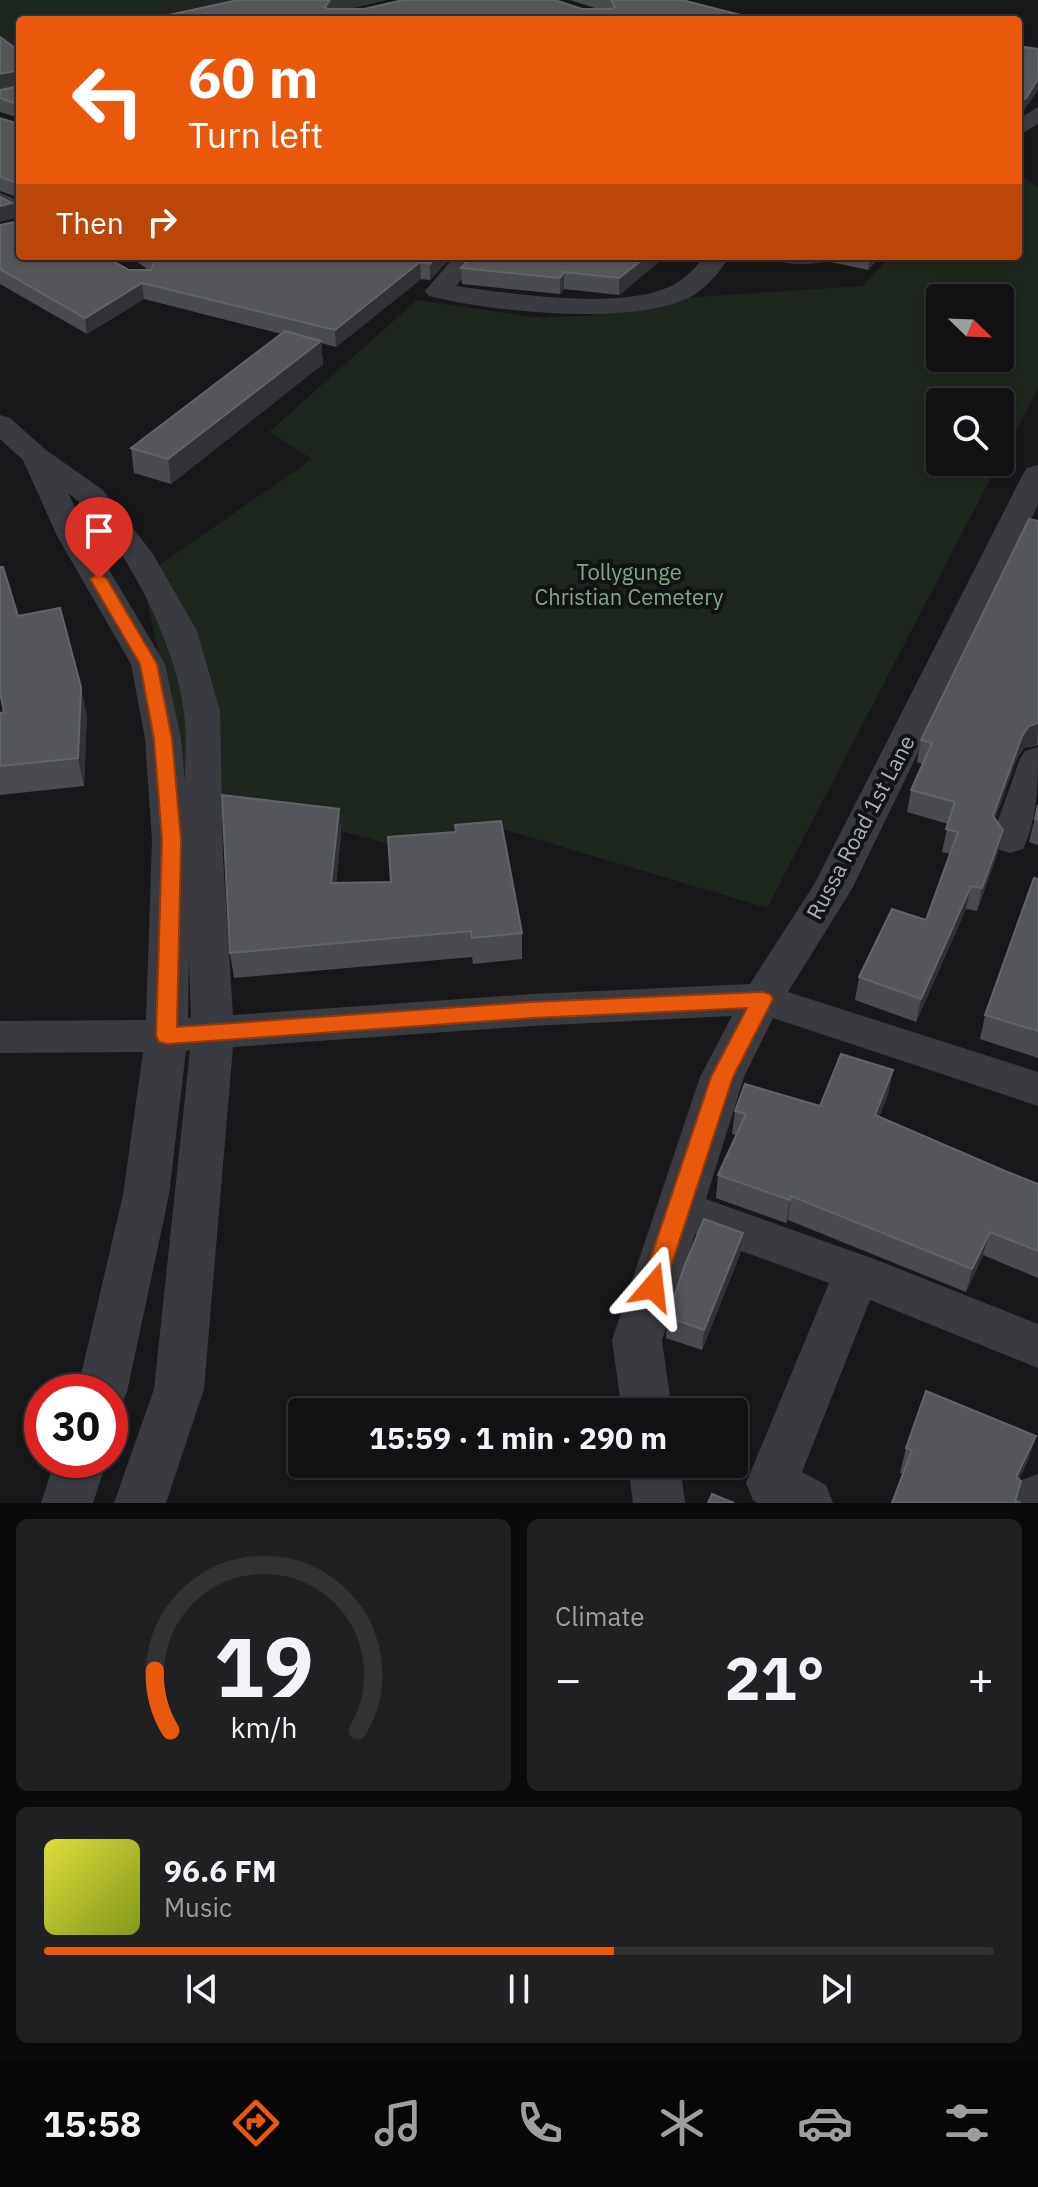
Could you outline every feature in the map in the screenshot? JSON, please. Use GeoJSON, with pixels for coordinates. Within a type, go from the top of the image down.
{"type":"FeatureCollection","features":[{"type":"Feature","properties":{"kind":"street"},"geometry":{"type":"LineString","coordinates":[[0,200],[16,221]]}},
{"type":"Feature","properties":{"kind":"street"},"geometry":{"type":"LineString","coordinates":[[465,260],[438,291],[523,303],[629,304],[678,293],[692,284],[714,260]]}},
{"type":"Feature","properties":{"kind":"street"},"geometry":{"type":"LineString","coordinates":[[0,424],[36,456],[92,496],[137,554],[180,631],[202,711],[204,857],[213,1031],[179,1389],[140,1503]]}},
{"type":"Feature","properties":{"kind":"street"},"geometry":{"type":"LineString","coordinates":[[36,456],[73,536],[148,664],[163,739],[171,840],[167,1036],[146,1195],[106,1374]]}},
{"type":"Feature","properties":{"kind":"street","name":"Russa Road 1st Lane"},"geometry":{"type":"LineString","coordinates":[[645,1398],[637,1340],[722,1077],[762,999],[833,887],[1036,481]]}},
{"type":"Feature","properties":{"kind":"street"},"geometry":{"type":"LineString","coordinates":[[1010,840],[1038,759]]}},
{"type":"Feature","properties":{"kind":"street"},"geometry":{"type":"LineString","coordinates":[[0,1037],[167,1036],[532,1010],[762,999],[945,1056],[1038,1089]]}},
{"type":"Feature","properties":{"kind":"street"},"geometry":{"type":"LineString","coordinates":[[678,1208],[857,1273],[1038,1346]]}},
{"type":"Feature","properties":{"kind":"street"},"geometry":{"type":"LineString","coordinates":[[807,1503],[772,1483],[857,1273]]}},
{"type":"Feature","properties":{"kind":"street"},"geometry":{"type":"LineString","coordinates":[[67,1503],[75,1478]]}},
{"type":"Feature","properties":{"kind":"street"},"geometry":{"type":"LineString","coordinates":[[656,1478],[659,1503]]}},
{"type":"Feature","properties":{"kind":"green space"},"geometry":{"type":"Polygon","coordinates":[[[0,0],[280,0],[210,16],[16,16],[16,56],[0,44],[0,0]]]}},
{"type":"Feature","properties":{"kind":"green space","name":"Tollygunge Christian Cemetery"},"geometry":{"type":"Polygon","coordinates":[[[1022,177],[1038,187],[1038,388],[1014,434],[1014,388],[926,388],[926,476],[992,476],[767,908],[503,829],[427,855],[306,821],[191,800],[142,577],[312,459],[269,432],[417,300],[534,317],[589,316],[663,299],[863,286],[886,260],[1022,260],[1022,177]]]}},
{"type":"Feature","properties":{"kind":"building"},"geometry":{"type":"Polygon","coordinates":[[[238,0],[330,0],[325,7],[328,9],[364,9],[403,0],[555,0],[582,9],[612,9],[615,7],[611,0],[682,0],[744,16],[164,16],[238,0]]]}},
{"type":"Feature","properties":{"kind":"building"},"geometry":{"type":"Polygon","coordinates":[[[0,37],[16,48],[16,71],[0,74],[0,37]]]}},
{"type":"Feature","properties":{"kind":"building"},"geometry":{"type":"Polygon","coordinates":[[[1022,47],[1038,49],[1038,79],[1022,100],[1022,47]]]}},
{"type":"Feature","properties":{"kind":"building"},"geometry":{"type":"Polygon","coordinates":[[[16,87],[16,104],[0,98],[0,90],[16,87]]]}},
{"type":"Feature","properties":{"kind":"building"},"geometry":{"type":"Polygon","coordinates":[[[0,118],[16,123],[16,183],[0,177],[0,118]]]}},
{"type":"Feature","properties":{"kind":"building"},"geometry":{"type":"Polygon","coordinates":[[[0,197],[12,203],[0,206],[0,197]]]}},
{"type":"Feature","properties":{"kind":"building"},"geometry":{"type":"Polygon","coordinates":[[[16,222],[16,260],[111,260],[129,270],[151,270],[154,260],[434,260],[430,264],[420,262],[335,330],[142,283],[85,318],[0,269],[0,225],[16,222]]]}},
{"type":"Feature","properties":{"kind":"building"},"geometry":{"type":"Polygon","coordinates":[[[468,260],[642,260],[619,278],[564,272],[560,278],[461,268],[468,260]]]}},
{"type":"Feature","properties":{"kind":"building"},"geometry":{"type":"Polygon","coordinates":[[[285,331],[321,341],[168,459],[131,448],[285,331]]]}},
{"type":"Feature","properties":{"kind":"building"},"geometry":{"type":"Polygon","coordinates":[[[1029,519],[1038,521],[1038,723],[1029,726],[1022,736],[993,816],[1003,830],[982,888],[971,886],[921,999],[859,977],[892,909],[926,920],[958,832],[946,829],[955,802],[911,790],[932,743],[921,740],[1029,519]]]}},
{"type":"Feature","properties":{"kind":"building"},"geometry":{"type":"Polygon","coordinates":[[[0,567],[3,567],[18,616],[60,608],[81,687],[78,758],[0,766],[0,713],[4,712],[0,693],[0,567]]]}},
{"type":"Feature","properties":{"kind":"building"},"geometry":{"type":"Polygon","coordinates":[[[222,795],[339,809],[331,883],[391,882],[388,837],[456,832],[455,825],[501,821],[522,933],[472,938],[471,931],[230,953],[222,795]]]}},
{"type":"Feature","properties":{"kind":"building"},"geometry":{"type":"Polygon","coordinates":[[[1034,878],[1038,879],[1038,1031],[985,1015],[1034,878]]]}},
{"type":"Feature","properties":{"kind":"building"},"geometry":{"type":"Polygon","coordinates":[[[841,1054],[893,1070],[875,1115],[1038,1184],[1038,1251],[990,1232],[972,1269],[791,1196],[790,1200],[718,1175],[746,1114],[735,1111],[745,1084],[820,1106],[841,1054]]]}},
{"type":"Feature","properties":{"kind":"building"},"geometry":{"type":"Polygon","coordinates":[[[704,1219],[743,1233],[704,1330],[668,1317],[704,1219]]]}},
{"type":"Feature","properties":{"kind":"building"},"geometry":{"type":"Polygon","coordinates":[[[926,1391],[1036,1436],[1016,1477],[1021,1481],[1015,1501],[1021,1503],[892,1503],[912,1450],[906,1448],[926,1391]]]}},
{"type":"Feature","properties":{"kind":"building"},"geometry":{"type":"Polygon","coordinates":[[[712,1494],[734,1503],[708,1503],[712,1494]]]}},
{"type":"Feature","properties":{"kind":"route"},"geometry":{"type":"LineString","coordinates":[[99,579],[148,664],[163,739],[171,840],[167,1036],[532,1010],[762,999],[722,1077],[653,1287]]}}]}
